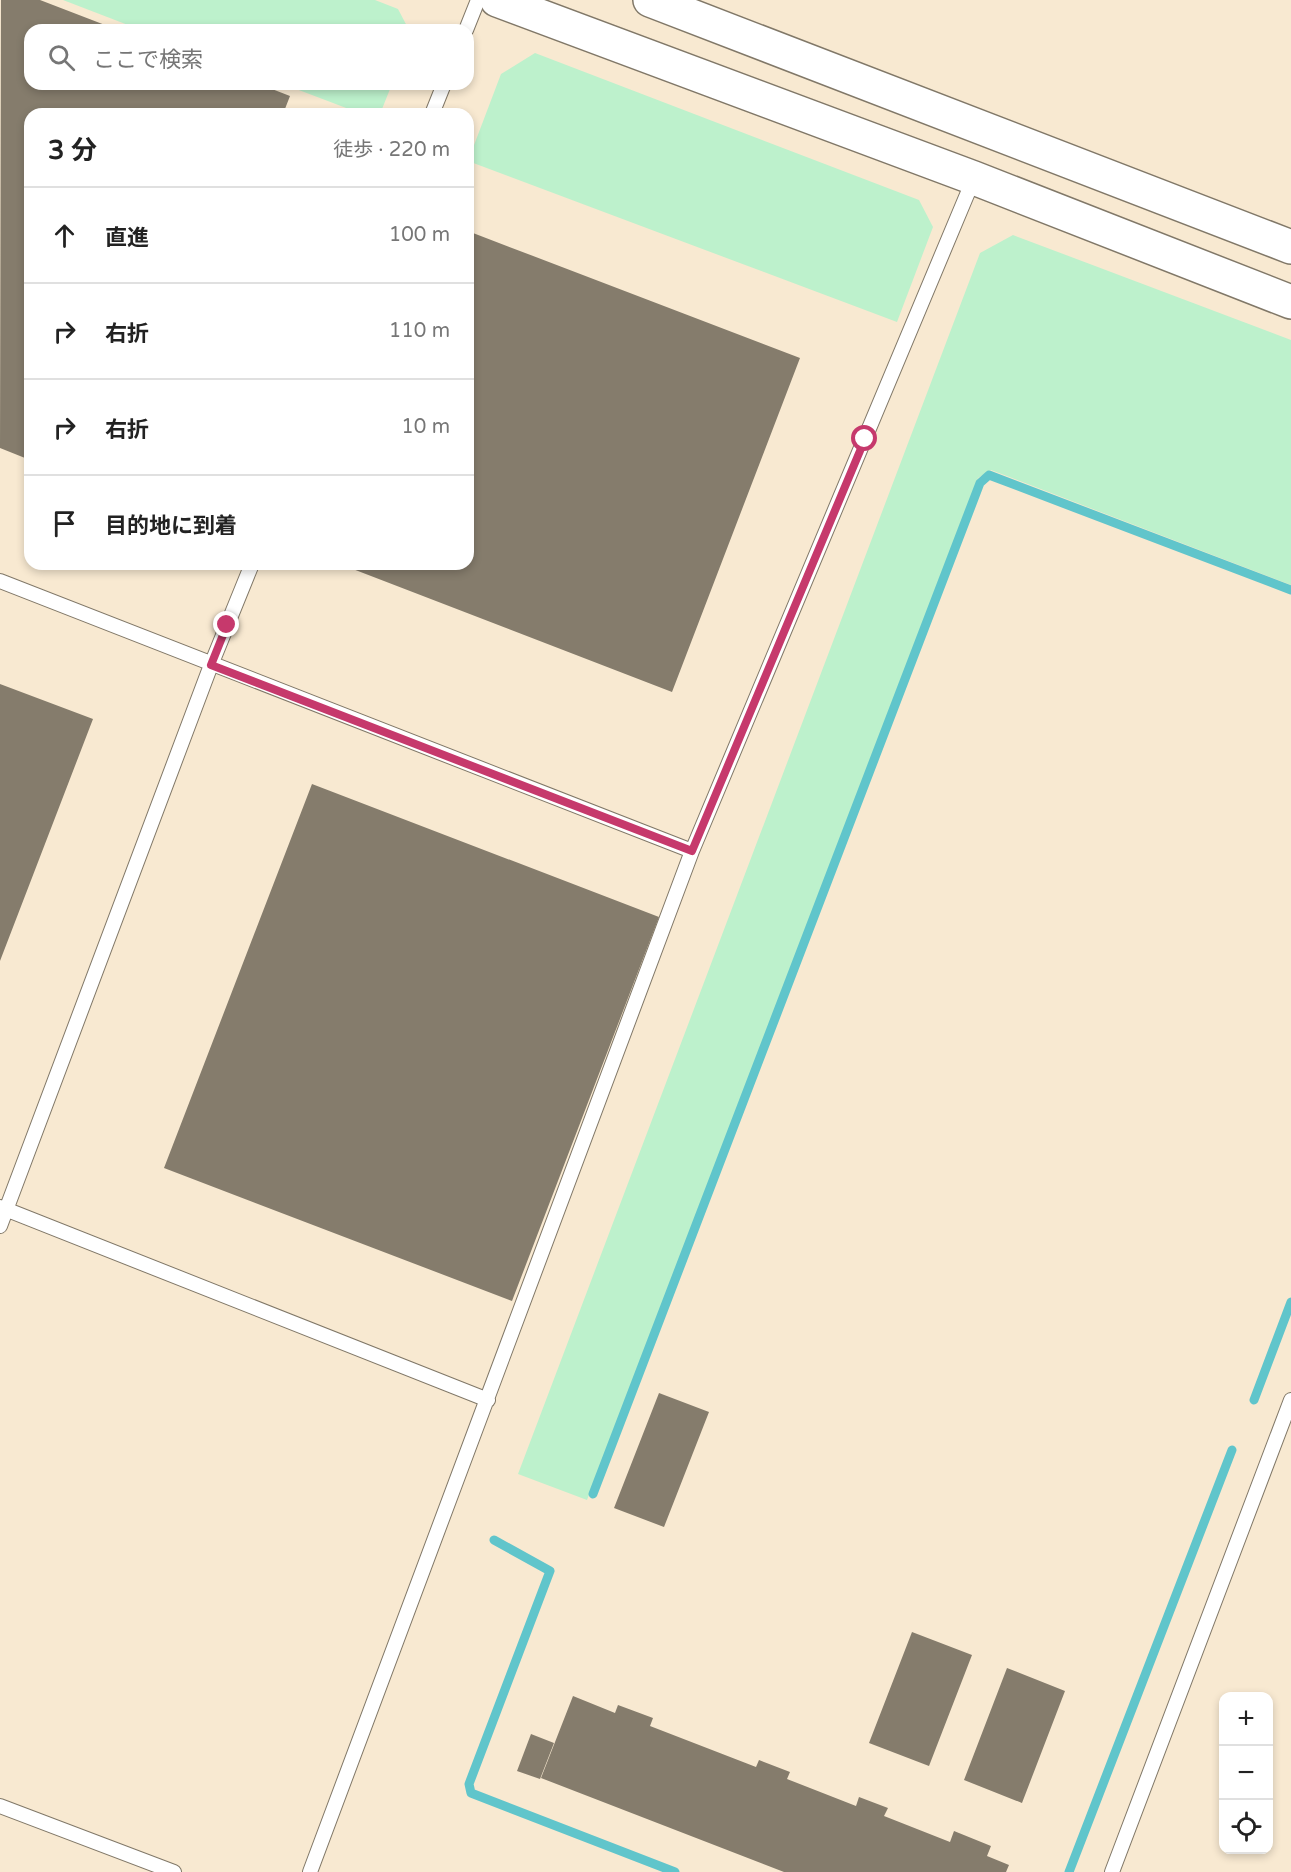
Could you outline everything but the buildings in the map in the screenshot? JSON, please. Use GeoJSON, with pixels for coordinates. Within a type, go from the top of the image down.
{"type":"FeatureCollection","features":[{"type":"Feature","properties":{"kind":"street"},"geometry":{"type":"LineString","coordinates":[[496,0],[974,178],[1291,302]]}},
{"type":"Feature","properties":{"kind":"street"},"geometry":{"type":"LineString","coordinates":[[650,0],[1291,248]]}},
{"type":"Feature","properties":{"kind":"lane"},"geometry":{"type":"LineString","coordinates":[[468,24],[478,0]]}},
{"type":"Feature","properties":{"kind":"lane"},"geometry":{"type":"LineString","coordinates":[[434,108],[442,90]]}},
{"type":"Feature","properties":{"kind":"lane"},"geometry":{"type":"LineString","coordinates":[[310,1872],[692,851],[974,178]]}},
{"type":"Feature","properties":{"kind":"lane"},"geometry":{"type":"LineString","coordinates":[[0,1226],[3,1208],[250,570]]}},
{"type":"Feature","properties":{"kind":"lane"},"geometry":{"type":"LineString","coordinates":[[0,581],[692,851]]}},
{"type":"Feature","properties":{"kind":"lane"},"geometry":{"type":"LineString","coordinates":[[3,1208],[488,1400]]}},
{"type":"Feature","properties":{"kind":"lane"},"geometry":{"type":"LineString","coordinates":[[1112,1872],[1291,1400]]}},
{"type":"Feature","properties":{"kind":"lane"},"geometry":{"type":"LineString","coordinates":[[0,1806],[174,1872]]}},
{"type":"Feature","properties":{"kind":"shaded area"},"geometry":{"type":"Polygon","coordinates":[[[0,0],[1291,0],[1291,1872],[0,1872],[0,0]]]}},
{"type":"Feature","properties":{"kind":"green space"},"geometry":{"type":"Polygon","coordinates":[[[63,0],[375,0],[398,9],[406,24],[125,24],[63,0]]]}},
{"type":"Feature","properties":{"kind":"green space"},"geometry":{"type":"Polygon","coordinates":[[[535,53],[919,200],[933,227],[897,322],[474,163],[474,145],[501,74],[535,53]]]}},
{"type":"Feature","properties":{"kind":"green space"},"geometry":{"type":"Polygon","coordinates":[[[299,90],[390,90],[382,108],[346,108],[299,90]]]}},
{"type":"Feature","properties":{"kind":"green space"},"geometry":{"type":"Polygon","coordinates":[[[1013,235],[1291,340],[1291,585],[991,470],[978,478],[587,1500],[518,1474],[980,253],[1013,235]]]}},
{"type":"Feature","properties":{"kind":"waterway"},"geometry":{"type":"LineString","coordinates":[[593,1494],[980,483],[989,475],[1291,590]]}},
{"type":"Feature","properties":{"kind":"waterway"},"geometry":{"type":"LineString","coordinates":[[1254,1400],[1291,1302]]}},
{"type":"Feature","properties":{"kind":"waterway"},"geometry":{"type":"LineString","coordinates":[[1069,1872],[1232,1450]]}},
{"type":"Feature","properties":{"kind":"waterway"},"geometry":{"type":"LineString","coordinates":[[494,1540],[550,1571],[469,1784],[471,1793],[675,1872]]}},
{"type":"Feature","properties":{"kind":"route"},"geometry":{"type":"LineString","coordinates":[[227,625],[211,665],[692,851],[865,439]]}}]}
